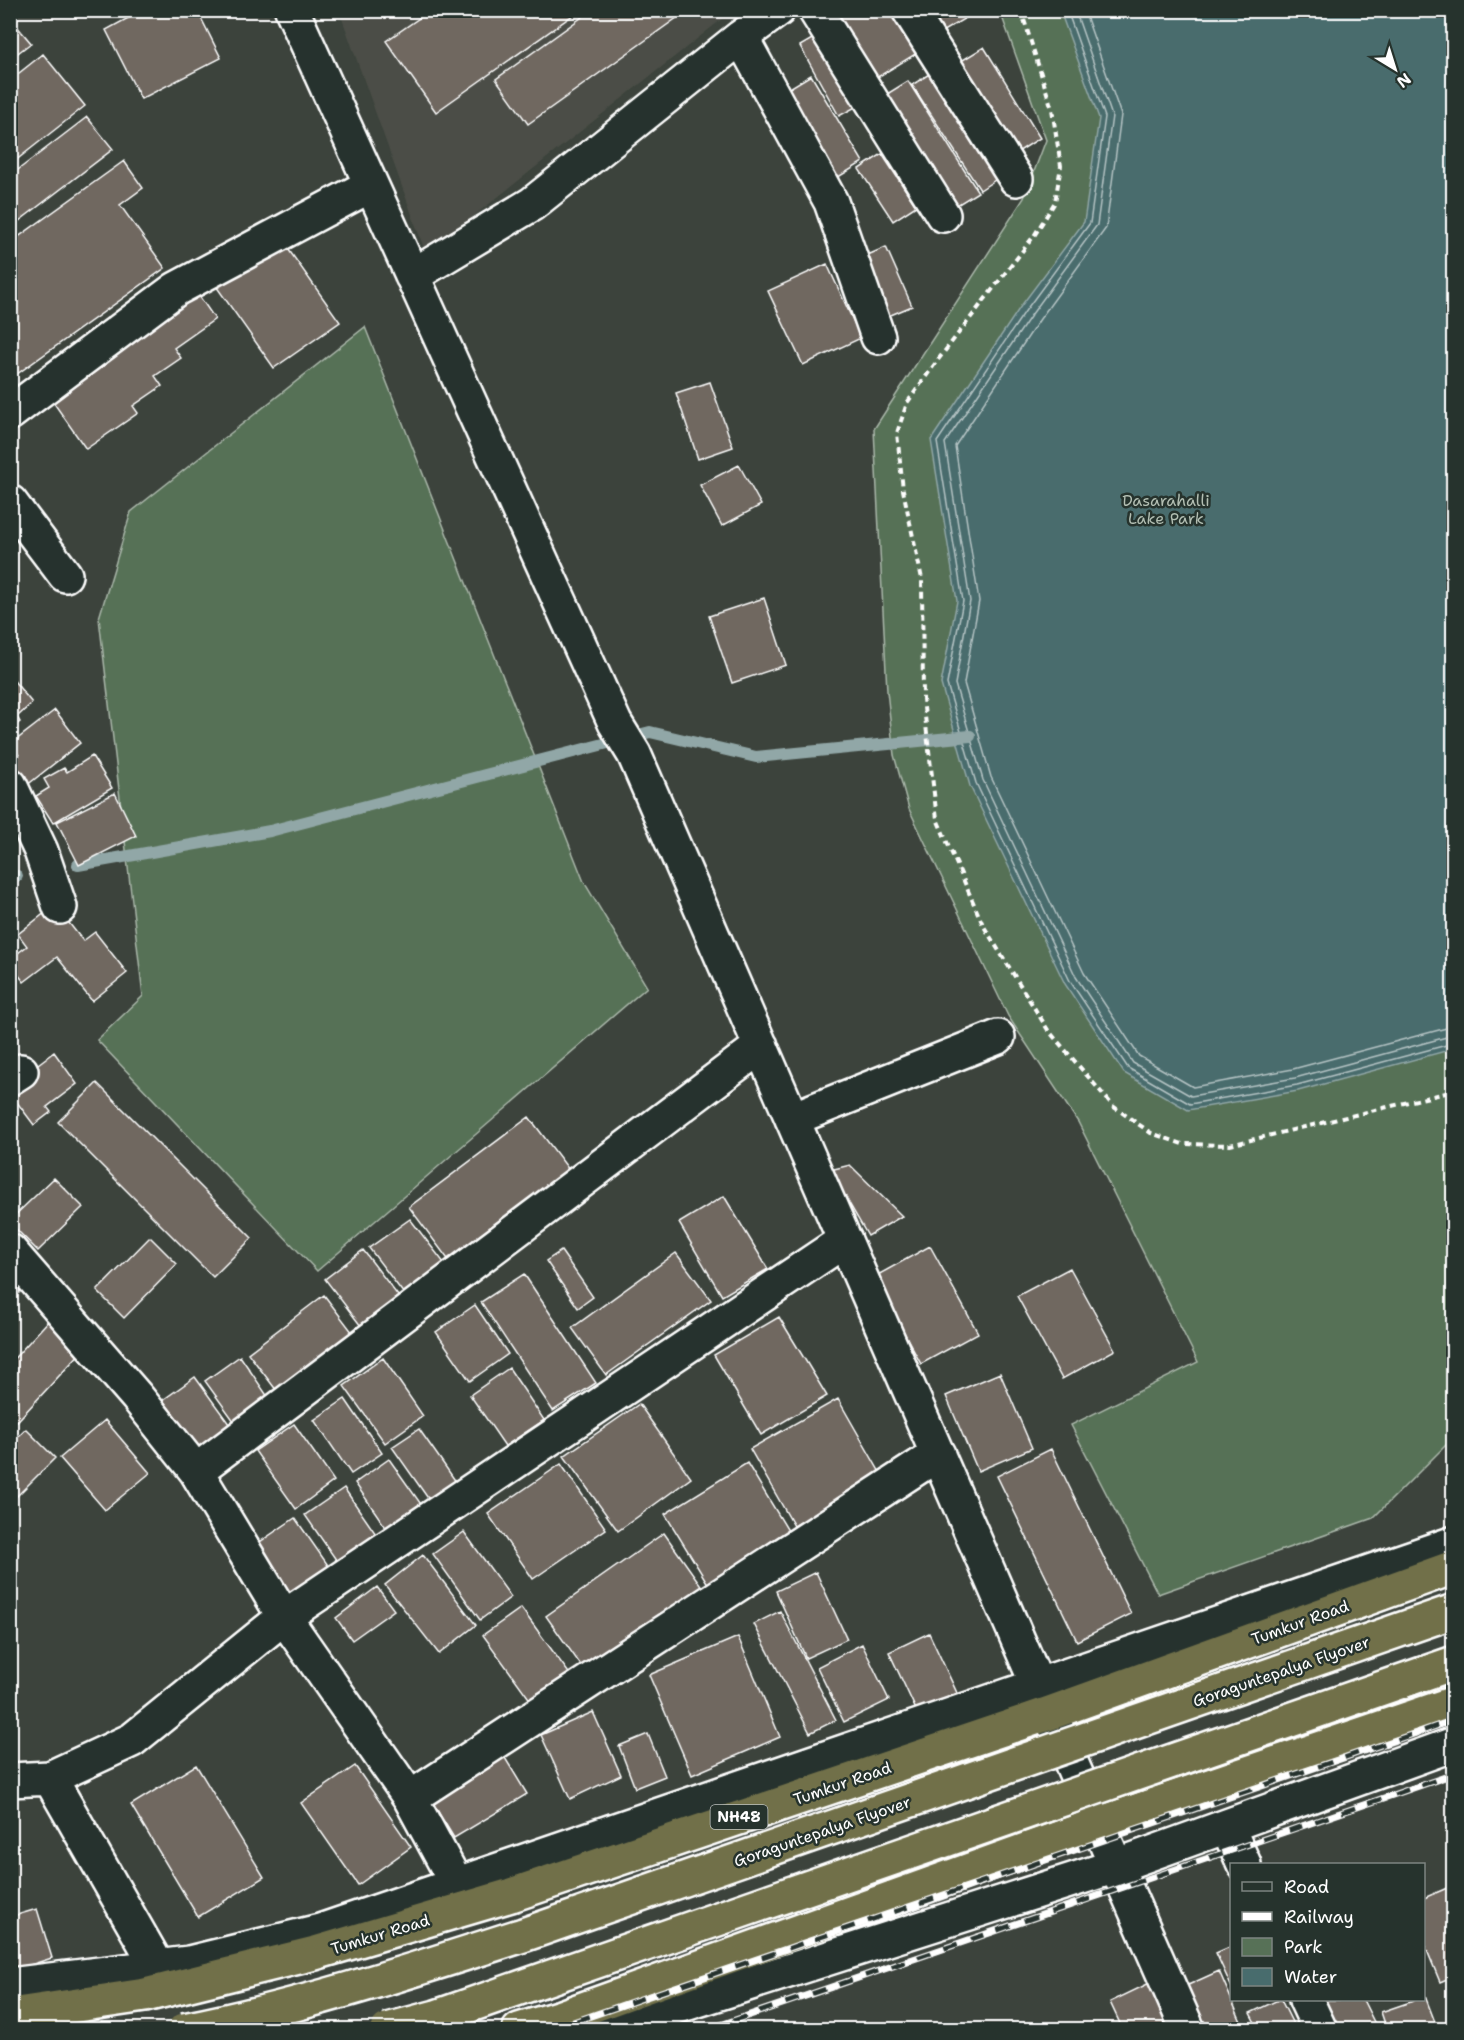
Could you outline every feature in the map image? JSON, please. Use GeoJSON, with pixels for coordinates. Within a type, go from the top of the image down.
{"type":"FeatureCollection","features":[{"type":"Feature","properties":{"kind":"highway","name":"Tumkur Road"},"geometry":{"type":"LineString","coordinates":[[10,2015],[145,1995],[315,1953],[511,1895],[1044,1699],[1454,1567]]}},
{"type":"Feature","properties":{"kind":"highway","name":"Goraguntepalya Flyover"},"geometry":{"type":"LineString","coordinates":[[184,2030],[247,2018],[377,1982],[523,1935],[1454,1611]]}},
{"type":"Feature","properties":{"kind":"highway"},"geometry":{"type":"LineString","coordinates":[[387,2030],[436,2017],[1454,1663]]}},
{"type":"Feature","properties":{"kind":"highway"},"geometry":{"type":"LineString","coordinates":[[519,2030],[561,2018],[1098,1824],[1454,1703]]}},
{"type":"Feature","properties":{"kind":"street"},"geometry":{"type":"LineString","coordinates":[[292,10],[615,723],[634,754],[1188,2030]]}},
{"type":"Feature","properties":{"kind":"street"},"geometry":{"type":"LineString","coordinates":[[412,276],[532,204],[778,10]]}},
{"type":"Feature","properties":{"kind":"street"},"geometry":{"type":"LineString","coordinates":[[815,10],[944,215]]}},
{"type":"Feature","properties":{"kind":"street"},"geometry":{"type":"LineString","coordinates":[[909,10],[1016,179]]}},
{"type":"Feature","properties":{"kind":"street"},"geometry":{"type":"LineString","coordinates":[[741,38],[831,202],[878,337]]}},
{"type":"Feature","properties":{"kind":"street"},"geometry":{"type":"LineString","coordinates":[[10,413],[176,289],[371,185]]}},
{"type":"Feature","properties":{"kind":"street"},"geometry":{"type":"LineString","coordinates":[[10,502],[65,575]]}},
{"type":"Feature","properties":{"kind":"street"},"geometry":{"type":"LineString","coordinates":[[10,785],[40,851],[60,907]]}},
{"type":"Feature","properties":{"kind":"street"},"geometry":{"type":"LineString","coordinates":[[792,1119],[998,1037]]}},
{"type":"Feature","properties":{"kind":"street"},"geometry":{"type":"LineString","coordinates":[[196,1471],[761,1046]]}},
{"type":"Feature","properties":{"kind":"street"},"geometry":{"type":"LineString","coordinates":[[10,1780],[50,1778],[132,1740],[284,1617],[845,1240]]}},
{"type":"Feature","properties":{"kind":"street"},"geometry":{"type":"LineString","coordinates":[[10,1251],[137,1397],[196,1471],[284,1617],[410,1798],[456,1883]]}},
{"type":"Feature","properties":{"kind":"street"},"geometry":{"type":"LineString","coordinates":[[410,1798],[938,1454]]}},
{"type":"Feature","properties":{"kind":"street"},"geometry":{"type":"LineString","coordinates":[[10,1985],[189,1963],[320,1931],[456,1883],[1044,1699],[1454,1543]]}},
{"type":"Feature","properties":{"kind":"street"},"geometry":{"type":"LineString","coordinates":[[604,2030],[1116,1866],[1454,1744]]}},
{"type":"Feature","properties":{"kind":"street"},"geometry":{"type":"LineString","coordinates":[[50,1778],[158,1967]]}},
{"type":"Feature","properties":{"kind":"street"},"geometry":{"type":"LineString","coordinates":[[1227,1826],[1244,1863]]}},
{"type":"Feature","properties":{"kind":"street"},"geometry":{"type":"LineString","coordinates":[[1306,2001],[1320,2030]]}},
{"type":"Feature","properties":{"kind":"path"},"geometry":{"type":"LineString","coordinates":[[1021,10],[1052,109],[1061,166],[1055,202],[1034,236],[907,403],[897,433],[903,490],[922,579],[923,699],[937,819],[983,925],[1048,1030],[1114,1107],[1151,1133],[1182,1144],[1230,1145],[1454,1091]]}},
{"type":"Feature","properties":{"kind":"shaded area"},"geometry":{"type":"Polygon","coordinates":[[[339,10],[732,11],[426,254],[339,10]]]}},
{"type":"Feature","properties":{"kind":"green space","name":"Dasarahalli Lake Park"},"geometry":{"type":"Polygon","coordinates":[[[1000,11],[1453,11],[1454,1126],[1451,1127],[1454,1130],[1453,1438],[1373,1518],[1158,1594],[1071,1425],[1198,1362],[1078,1122],[1008,1016],[909,809],[894,755],[887,691],[874,429],[1024,198],[1046,140],[1000,11]]]}},
{"type":"Feature","properties":{"kind":"green space"},"geometry":{"type":"Polygon","coordinates":[[[365,327],[584,882],[647,987],[317,1271],[97,1040],[143,996],[99,618],[131,512],[365,327]]]}},
{"type":"Feature","properties":{"kind":"water","name":"Dasarahalli Lake Park"},"geometry":{"type":"Polygon","coordinates":[[[1060,11],[1453,11],[1453,1049],[1298,1091],[1188,1110],[1124,1073],[1065,984],[970,786],[941,684],[957,601],[931,440],[1021,306],[1084,222],[1099,118],[1060,11]]]}},
{"type":"Feature","properties":{"kind":"building"},"geometry":{"type":"Polygon","coordinates":[[[143,10],[197,10],[221,58],[141,99],[106,30],[143,10]]]}},
{"type":"Feature","properties":{"kind":"building"},"geometry":{"type":"Polygon","coordinates":[[[431,10],[580,10],[436,112],[386,41],[431,10]]]}},
{"type":"Feature","properties":{"kind":"building"},"geometry":{"type":"Polygon","coordinates":[[[592,10],[688,10],[528,124],[496,79],[592,10]]]}},
{"type":"Feature","properties":{"kind":"building"},"geometry":{"type":"Polygon","coordinates":[[[822,10],[904,10],[927,47],[868,83],[822,10]]]}},
{"type":"Feature","properties":{"kind":"building"},"geometry":{"type":"Polygon","coordinates":[[[928,10],[966,10],[969,16],[940,33],[928,10]]]}},
{"type":"Feature","properties":{"kind":"building"},"geometry":{"type":"Polygon","coordinates":[[[10,18],[31,43],[10,59],[10,18]]]}},
{"type":"Feature","properties":{"kind":"building"},"geometry":{"type":"Polygon","coordinates":[[[824,32],[863,103],[839,116],[800,46],[824,32]]]}},
{"type":"Feature","properties":{"kind":"building"},"geometry":{"type":"Polygon","coordinates":[[[984,47],[1040,138],[1010,157],[953,66],[984,47]]]}},
{"type":"Feature","properties":{"kind":"building"},"geometry":{"type":"Polygon","coordinates":[[[43,54],[85,106],[10,165],[10,73],[14,77],[43,54]]]}},
{"type":"Feature","properties":{"kind":"building"},"geometry":{"type":"Polygon","coordinates":[[[940,67],[1007,172],[980,190],[912,85],[940,67]]]}},
{"type":"Feature","properties":{"kind":"building"},"geometry":{"type":"Polygon","coordinates":[[[811,75],[863,162],[835,179],[783,92],[811,75]]]}},
{"type":"Feature","properties":{"kind":"building"},"geometry":{"type":"Polygon","coordinates":[[[908,81],[978,192],[949,210],[879,99],[908,81]]]}},
{"type":"Feature","properties":{"kind":"building"},"geometry":{"type":"Polygon","coordinates":[[[87,117],[113,149],[10,228],[10,176],[87,117]]]}},
{"type":"Feature","properties":{"kind":"building"},"geometry":{"type":"Polygon","coordinates":[[[882,154],[916,206],[893,221],[859,169],[882,154]]]}},
{"type":"Feature","properties":{"kind":"building"},"geometry":{"type":"Polygon","coordinates":[[[124,161],[143,188],[120,205],[165,268],[10,379],[10,243],[124,161]]]}},
{"type":"Feature","properties":{"kind":"building"},"geometry":{"type":"Polygon","coordinates":[[[281,239],[340,322],[274,368],[216,286],[281,239]]]}},
{"type":"Feature","properties":{"kind":"building"},"geometry":{"type":"Polygon","coordinates":[[[886,247],[912,306],[879,320],[854,261],[886,247]]]}},
{"type":"Feature","properties":{"kind":"building"},"geometry":{"type":"Polygon","coordinates":[[[827,264],[861,338],[803,365],[768,291],[827,264]]]}},
{"type":"Feature","properties":{"kind":"building"},"geometry":{"type":"Polygon","coordinates":[[[193,287],[215,319],[174,348],[181,358],[155,376],[162,386],[133,406],[138,413],[86,449],[44,389],[193,287]]]}},
{"type":"Feature","properties":{"kind":"building"},"geometry":{"type":"Polygon","coordinates":[[[710,382],[733,447],[698,459],[676,393],[710,382]]]}},
{"type":"Feature","properties":{"kind":"building"},"geometry":{"type":"Polygon","coordinates":[[[739,465],[761,505],[722,526],[700,485],[739,465]]]}},
{"type":"Feature","properties":{"kind":"building"},"geometry":{"type":"Polygon","coordinates":[[[764,598],[786,665],[732,683],[709,616],[764,598]]]}},
{"type":"Feature","properties":{"kind":"building"},"geometry":{"type":"Polygon","coordinates":[[[10,676],[32,703],[17,717],[20,722],[10,729],[10,676]]]}},
{"type":"Feature","properties":{"kind":"building"},"geometry":{"type":"Polygon","coordinates":[[[55,710],[80,743],[26,786],[10,765],[10,762],[19,755],[11,744],[55,710]]]}},
{"type":"Feature","properties":{"kind":"building"},"geometry":{"type":"Polygon","coordinates":[[[92,756],[112,788],[53,823],[36,796],[49,788],[44,779],[64,768],[67,772],[92,756]]]}},
{"type":"Feature","properties":{"kind":"building"},"geometry":{"type":"Polygon","coordinates":[[[115,793],[136,836],[79,865],[57,822],[115,793]]]}},
{"type":"Feature","properties":{"kind":"building"},"geometry":{"type":"Polygon","coordinates":[[[55,905],[83,941],[95,932],[127,973],[92,1001],[57,957],[24,982],[10,964],[10,959],[27,946],[18,934],[55,905]]]}},
{"type":"Feature","properties":{"kind":"building"},"geometry":{"type":"Polygon","coordinates":[[[54,1052],[77,1084],[47,1107],[51,1112],[34,1125],[10,1093],[10,1085],[54,1052]]]}},
{"type":"Feature","properties":{"kind":"building"},"geometry":{"type":"Polygon","coordinates":[[[97,1083],[252,1238],[213,1277],[58,1122],[97,1083]]]}},
{"type":"Feature","properties":{"kind":"building"},"geometry":{"type":"Polygon","coordinates":[[[529,1117],[573,1175],[453,1266],[409,1207],[529,1117]]]}},
{"type":"Feature","properties":{"kind":"building"},"geometry":{"type":"Polygon","coordinates":[[[850,1165],[902,1216],[868,1236],[830,1170],[850,1165]]]}},
{"type":"Feature","properties":{"kind":"building"},"geometry":{"type":"Polygon","coordinates":[[[54,1178],[83,1207],[38,1251],[10,1223],[10,1220],[54,1178]]]}},
{"type":"Feature","properties":{"kind":"building"},"geometry":{"type":"Polygon","coordinates":[[[724,1196],[768,1269],[722,1296],[679,1223],[724,1196]]]}},
{"type":"Feature","properties":{"kind":"building"},"geometry":{"type":"Polygon","coordinates":[[[410,1219],[448,1268],[407,1298],[369,1248],[410,1219]]]}},
{"type":"Feature","properties":{"kind":"building"},"geometry":{"type":"Polygon","coordinates":[[[150,1237],[177,1264],[124,1318],[97,1291],[150,1237]]]}},
{"type":"Feature","properties":{"kind":"building"},"geometry":{"type":"Polygon","coordinates":[[[930,1246],[978,1333],[921,1364],[874,1277],[930,1246]]]}},
{"type":"Feature","properties":{"kind":"building"},"geometry":{"type":"Polygon","coordinates":[[[363,1250],[402,1301],[364,1330],[325,1279],[363,1250]]]}},
{"type":"Feature","properties":{"kind":"building"},"geometry":{"type":"Polygon","coordinates":[[[561,1251],[593,1297],[578,1308],[546,1261],[561,1251]]]}},
{"type":"Feature","properties":{"kind":"building"},"geometry":{"type":"Polygon","coordinates":[[[676,1253],[711,1300],[606,1375],[572,1328],[676,1253]]]}},
{"type":"Feature","properties":{"kind":"building"},"geometry":{"type":"Polygon","coordinates":[[[1070,1268],[1115,1350],[1062,1379],[1017,1296],[1070,1268]]]}},
{"type":"Feature","properties":{"kind":"building"},"geometry":{"type":"Polygon","coordinates":[[[524,1274],[596,1383],[553,1411],[481,1302],[524,1274]]]}},
{"type":"Feature","properties":{"kind":"building"},"geometry":{"type":"Polygon","coordinates":[[[10,1282],[20,1292],[10,1302],[10,1282]]]}},
{"type":"Feature","properties":{"kind":"building"},"geometry":{"type":"Polygon","coordinates":[[[324,1295],[356,1337],[280,1395],[248,1353],[324,1295]]]}},
{"type":"Feature","properties":{"kind":"building"},"geometry":{"type":"Polygon","coordinates":[[[475,1305],[508,1354],[470,1381],[436,1332],[475,1305]]]}},
{"type":"Feature","properties":{"kind":"building"},"geometry":{"type":"Polygon","coordinates":[[[779,1317],[827,1396],[761,1435],[714,1355],[779,1317]]]}},
{"type":"Feature","properties":{"kind":"building"},"geometry":{"type":"Polygon","coordinates":[[[51,1318],[84,1349],[10,1429],[10,1363],[51,1318]]]}},
{"type":"Feature","properties":{"kind":"building"},"geometry":{"type":"Polygon","coordinates":[[[240,1356],[268,1397],[234,1421],[205,1381],[240,1356]]]}},
{"type":"Feature","properties":{"kind":"building"},"geometry":{"type":"Polygon","coordinates":[[[383,1358],[423,1416],[385,1443],[344,1386],[383,1358]]]}},
{"type":"Feature","properties":{"kind":"building"},"geometry":{"type":"Polygon","coordinates":[[[509,1368],[544,1420],[505,1446],[470,1395],[509,1368]]]}},
{"type":"Feature","properties":{"kind":"building"},"geometry":{"type":"Polygon","coordinates":[[[1000,1373],[1032,1448],[978,1471],[946,1396],[1000,1373]]]}},
{"type":"Feature","properties":{"kind":"building"},"geometry":{"type":"Polygon","coordinates":[[[195,1377],[232,1428],[200,1451],[163,1400],[195,1377]]]}},
{"type":"Feature","properties":{"kind":"building"},"geometry":{"type":"Polygon","coordinates":[[[345,1399],[382,1453],[351,1474],[314,1420],[345,1399]]]}},
{"type":"Feature","properties":{"kind":"building"},"geometry":{"type":"Polygon","coordinates":[[[838,1399],[882,1476],[794,1526],[750,1449],[838,1399]]]}},
{"type":"Feature","properties":{"kind":"building"},"geometry":{"type":"Polygon","coordinates":[[[639,1404],[691,1478],[618,1531],[564,1456],[639,1404]]]}},
{"type":"Feature","properties":{"kind":"building"},"geometry":{"type":"Polygon","coordinates":[[[105,1420],[150,1473],[105,1510],[60,1458],[105,1420]]]}},
{"type":"Feature","properties":{"kind":"building"},"geometry":{"type":"Polygon","coordinates":[[[294,1424],[334,1481],[296,1509],[255,1451],[294,1424]]]}},
{"type":"Feature","properties":{"kind":"building"},"geometry":{"type":"Polygon","coordinates":[[[26,1429],[55,1458],[10,1503],[10,1445],[26,1429]]]}},
{"type":"Feature","properties":{"kind":"building"},"geometry":{"type":"Polygon","coordinates":[[[419,1429],[459,1486],[432,1504],[392,1447],[419,1429]]]}},
{"type":"Feature","properties":{"kind":"building"},"geometry":{"type":"Polygon","coordinates":[[[1051,1449],[1131,1614],[1077,1641],[997,1476],[1051,1449]]]}},
{"type":"Feature","properties":{"kind":"building"},"geometry":{"type":"Polygon","coordinates":[[[389,1459],[423,1507],[389,1532],[355,1483],[389,1459]]]}},
{"type":"Feature","properties":{"kind":"building"},"geometry":{"type":"Polygon","coordinates":[[[747,1463],[790,1534],[708,1584],[665,1514],[747,1463]]]}},
{"type":"Feature","properties":{"kind":"building"},"geometry":{"type":"Polygon","coordinates":[[[561,1464],[606,1529],[533,1579],[488,1514],[561,1464]]]}},
{"type":"Feature","properties":{"kind":"building"},"geometry":{"type":"Polygon","coordinates":[[[344,1488],[380,1540],[341,1567],[305,1515],[344,1488]]]}},
{"type":"Feature","properties":{"kind":"building"},"geometry":{"type":"Polygon","coordinates":[[[295,1518],[332,1571],[292,1599],[254,1546],[295,1518]]]}},
{"type":"Feature","properties":{"kind":"building"},"geometry":{"type":"Polygon","coordinates":[[[464,1532],[511,1597],[480,1620],[433,1554],[464,1532]]]}},
{"type":"Feature","properties":{"kind":"building"},"geometry":{"type":"Polygon","coordinates":[[[664,1533],[705,1591],[587,1674],[546,1616],[664,1533]]]}},
{"type":"Feature","properties":{"kind":"building"},"geometry":{"type":"Polygon","coordinates":[[[423,1555],[476,1625],[439,1654],[385,1585],[423,1555]]]}},
{"type":"Feature","properties":{"kind":"building"},"geometry":{"type":"Polygon","coordinates":[[[816,1572],[847,1639],[806,1658],[776,1591],[816,1572]]]}},
{"type":"Feature","properties":{"kind":"building"},"geometry":{"type":"Polygon","coordinates":[[[377,1587],[394,1610],[352,1640],[336,1618],[377,1587]]]}},
{"type":"Feature","properties":{"kind":"building"},"geometry":{"type":"Polygon","coordinates":[[[521,1608],[574,1680],[536,1708],[483,1635],[521,1608]]]}},
{"type":"Feature","properties":{"kind":"building"},"geometry":{"type":"Polygon","coordinates":[[[780,1611],[836,1720],[810,1733],[754,1624],[780,1611]]]}},
{"type":"Feature","properties":{"kind":"building"},"geometry":{"type":"Polygon","coordinates":[[[929,1633],[957,1693],[917,1712],[889,1652],[929,1633]]]}},
{"type":"Feature","properties":{"kind":"building"},"geometry":{"type":"Polygon","coordinates":[[[738,1637],[780,1737],[692,1775],[649,1675],[738,1637]]]}},
{"type":"Feature","properties":{"kind":"building"},"geometry":{"type":"Polygon","coordinates":[[[862,1644],[889,1700],[844,1722],[817,1667],[862,1644]]]}},
{"type":"Feature","properties":{"kind":"building"},"geometry":{"type":"Polygon","coordinates":[[[593,1712],[621,1775],[570,1799],[541,1735],[593,1712]]]}},
{"type":"Feature","properties":{"kind":"building"},"geometry":{"type":"Polygon","coordinates":[[[648,1734],[665,1776],[635,1788],[619,1746],[648,1734]]]}},
{"type":"Feature","properties":{"kind":"building"},"geometry":{"type":"Polygon","coordinates":[[[499,1748],[527,1794],[454,1838],[426,1792],[499,1748]]]}},
{"type":"Feature","properties":{"kind":"building"},"geometry":{"type":"Polygon","coordinates":[[[196,1765],[264,1877],[198,1917],[131,1805],[196,1765]]]}},
{"type":"Feature","properties":{"kind":"building"},"geometry":{"type":"Polygon","coordinates":[[[355,1766],[411,1847],[358,1885],[301,1803],[355,1766]]]}},
{"type":"Feature","properties":{"kind":"building"},"geometry":{"type":"Polygon","coordinates":[[[1454,1885],[1454,1976],[1440,1982],[1425,1945],[1425,1898],[1454,1885]]]}},
{"type":"Feature","properties":{"kind":"building"},"geometry":{"type":"Polygon","coordinates":[[[37,1909],[52,1958],[14,1970],[10,1957],[10,1917],[37,1909]]]}},
{"type":"Feature","properties":{"kind":"building"},"geometry":{"type":"Polygon","coordinates":[[[1230,1947],[1230,1984],[1216,1953],[1230,1947]]]}},
{"type":"Feature","properties":{"kind":"building"},"geometry":{"type":"Polygon","coordinates":[[[1219,1971],[1230,2001],[1242,2024],[1230,2030],[1205,2030],[1186,1986],[1219,1971]]]}},
{"type":"Feature","properties":{"kind":"building"},"geometry":{"type":"Polygon","coordinates":[[[1160,1978],[1184,2030],[1123,2030],[1110,2002],[1160,1978]]]}},
{"type":"Feature","properties":{"kind":"building"},"geometry":{"type":"Polygon","coordinates":[[[1425,1996],[1438,2030],[1387,2030],[1381,2012],[1413,2001],[1425,2001],[1425,1996]]]}},
{"type":"Feature","properties":{"kind":"building"},"geometry":{"type":"Polygon","coordinates":[[[1276,2001],[1282,2001],[1296,2030],[1259,2030],[1250,2013],[1276,2001]]]}},
{"type":"Feature","properties":{"kind":"building"},"geometry":{"type":"Polygon","coordinates":[[[1322,2001],[1364,2001],[1378,2030],[1335,2030],[1322,2001]]]}},
{"type":"Feature","properties":{"kind":"waterway"},"geometry":{"type":"LineString","coordinates":[[78,865],[270,831],[650,732],[756,757],[970,736]]}},
{"type":"Feature","properties":{"kind":"waterway"},"geometry":{"type":"LineString","coordinates":[[10,877],[17,876]]}},
{"type":"Feature","properties":{"kind":"railway"},"geometry":{"type":"LineString","coordinates":[[550,2030],[1454,1720]]}},
{"type":"Feature","properties":{"kind":"railway"},"geometry":{"type":"LineString","coordinates":[[706,2030],[1454,1774]]}}]}
